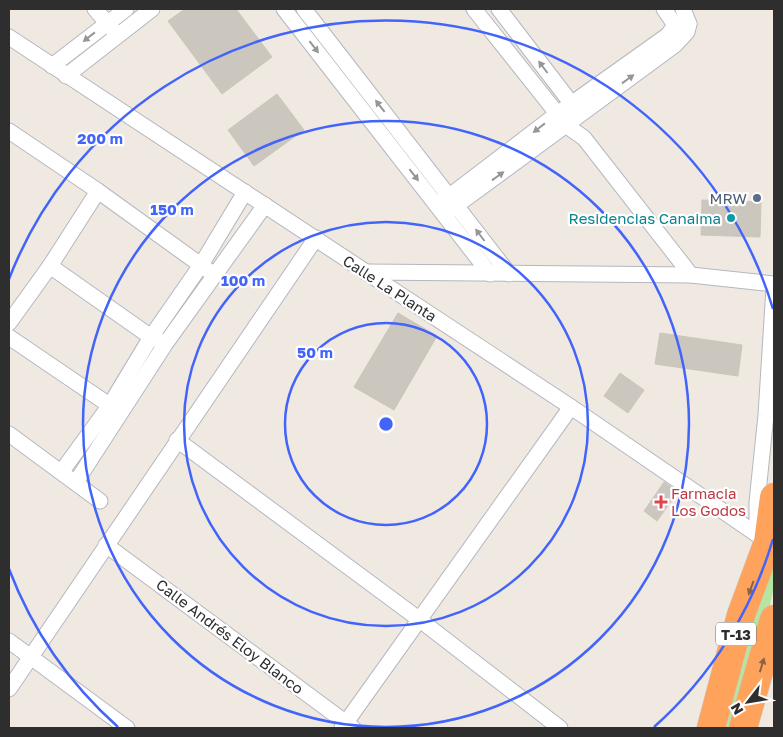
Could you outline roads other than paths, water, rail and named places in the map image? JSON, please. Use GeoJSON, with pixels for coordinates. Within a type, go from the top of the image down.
{"type":"FeatureCollection","features":[{"type":"Feature","properties":{"kind":"highway","name":"T-13"},"geometry":{"type":"LineString","coordinates":[[711,728],[741,615],[768,542],[774,496]]}},
{"type":"Feature","properties":{"kind":"highway","name":"T-13"},"geometry":{"type":"LineString","coordinates":[[743,728],[774,619]]}},
{"type":"Feature","properties":{"kind":"street"},"geometry":{"type":"LineString","coordinates":[[95,9],[107,24],[125,31]]}},
{"type":"Feature","properties":{"kind":"street"},"geometry":{"type":"LineString","coordinates":[[66,76],[152,9]]}},
{"type":"Feature","properties":{"kind":"street"},"geometry":{"type":"LineString","coordinates":[[284,9],[490,274]]}},
{"type":"Feature","properties":{"kind":"street"},"geometry":{"type":"LineString","coordinates":[[304,9],[454,200],[509,274]]}},
{"type":"Feature","properties":{"kind":"street"},"geometry":{"type":"LineString","coordinates":[[474,9],[562,120],[584,138],[691,275]]}},
{"type":"Feature","properties":{"kind":"street"},"geometry":{"type":"LineString","coordinates":[[499,9],[576,109],[584,138]]}},
{"type":"Feature","properties":{"kind":"street"},"geometry":{"type":"LineString","coordinates":[[441,210],[576,109],[675,46],[687,32],[664,9]]}},
{"type":"Feature","properties":{"kind":"street"},"geometry":{"type":"LineString","coordinates":[[682,25],[683,9]]}},
{"type":"Feature","properties":{"kind":"street"},"geometry":{"type":"LineString","coordinates":[[52,66],[107,24],[121,10]]}},
{"type":"Feature","properties":{"kind":"street"},"geometry":{"type":"LineString","coordinates":[[121,10],[125,31]]}},
{"type":"Feature","properties":{"kind":"street","name":"Calle La Planta"},"geometry":{"type":"LineString","coordinates":[[9,37],[572,407],[768,542]]}},
{"type":"Feature","properties":{"kind":"street"},"geometry":{"type":"LineString","coordinates":[[9,131],[98,191],[214,275]]}},
{"type":"Feature","properties":{"kind":"street"},"geometry":{"type":"LineString","coordinates":[[9,323],[50,266],[98,191]]}},
{"type":"Feature","properties":{"kind":"street"},"geometry":{"type":"LineString","coordinates":[[76,482],[116,409],[150,337],[201,265],[245,192]]}},
{"type":"Feature","properties":{"kind":"street"},"geometry":{"type":"LineString","coordinates":[[62,471],[116,409],[265,205]]}},
{"type":"Feature","properties":{"kind":"street"},"geometry":{"type":"LineString","coordinates":[[9,689],[316,238]]}},
{"type":"Feature","properties":{"kind":"street"},"geometry":{"type":"LineString","coordinates":[[50,266],[150,337],[166,343]]}},
{"type":"Feature","properties":{"kind":"street"},"geometry":{"type":"LineString","coordinates":[[365,272],[691,275],[774,284]]}},
{"type":"Feature","properties":{"kind":"street"},"geometry":{"type":"LineString","coordinates":[[768,542],[757,520],[757,502],[766,415],[774,288]]}},
{"type":"Feature","properties":{"kind":"street"},"geometry":{"type":"LineString","coordinates":[[9,337],[116,409]]}},
{"type":"Feature","properties":{"kind":"street"},"geometry":{"type":"LineString","coordinates":[[347,726],[572,407]]}},
{"type":"Feature","properties":{"kind":"street"},"geometry":{"type":"LineString","coordinates":[[9,434],[62,471],[100,501]]}},
{"type":"Feature","properties":{"kind":"street"},"geometry":{"type":"LineString","coordinates":[[177,440],[420,620],[560,728]]}},
{"type":"Feature","properties":{"kind":"street","name":"Calle Andrés Eloy Blanco"},"geometry":{"type":"LineString","coordinates":[[106,544],[347,726]]}},
{"type":"Feature","properties":{"kind":"street"},"geometry":{"type":"LineString","coordinates":[[698,728],[741,615]]}},
{"type":"Feature","properties":{"kind":"street"},"geometry":{"type":"LineString","coordinates":[[9,640],[127,728]]}},
{"type":"Feature","properties":{"kind":"place","name":"MRW"},"geometry":{"type":"Point","coordinates":[757,198]}},
{"type":"Feature","properties":{"kind":"place","name":"Residencias Canaima"},"geometry":{"type":"Point","coordinates":[731,218]}},
{"type":"Feature","properties":{"kind":"place","name":"Farmacia Los Godos"},"geometry":{"type":"Point","coordinates":[661,502]}}]}
